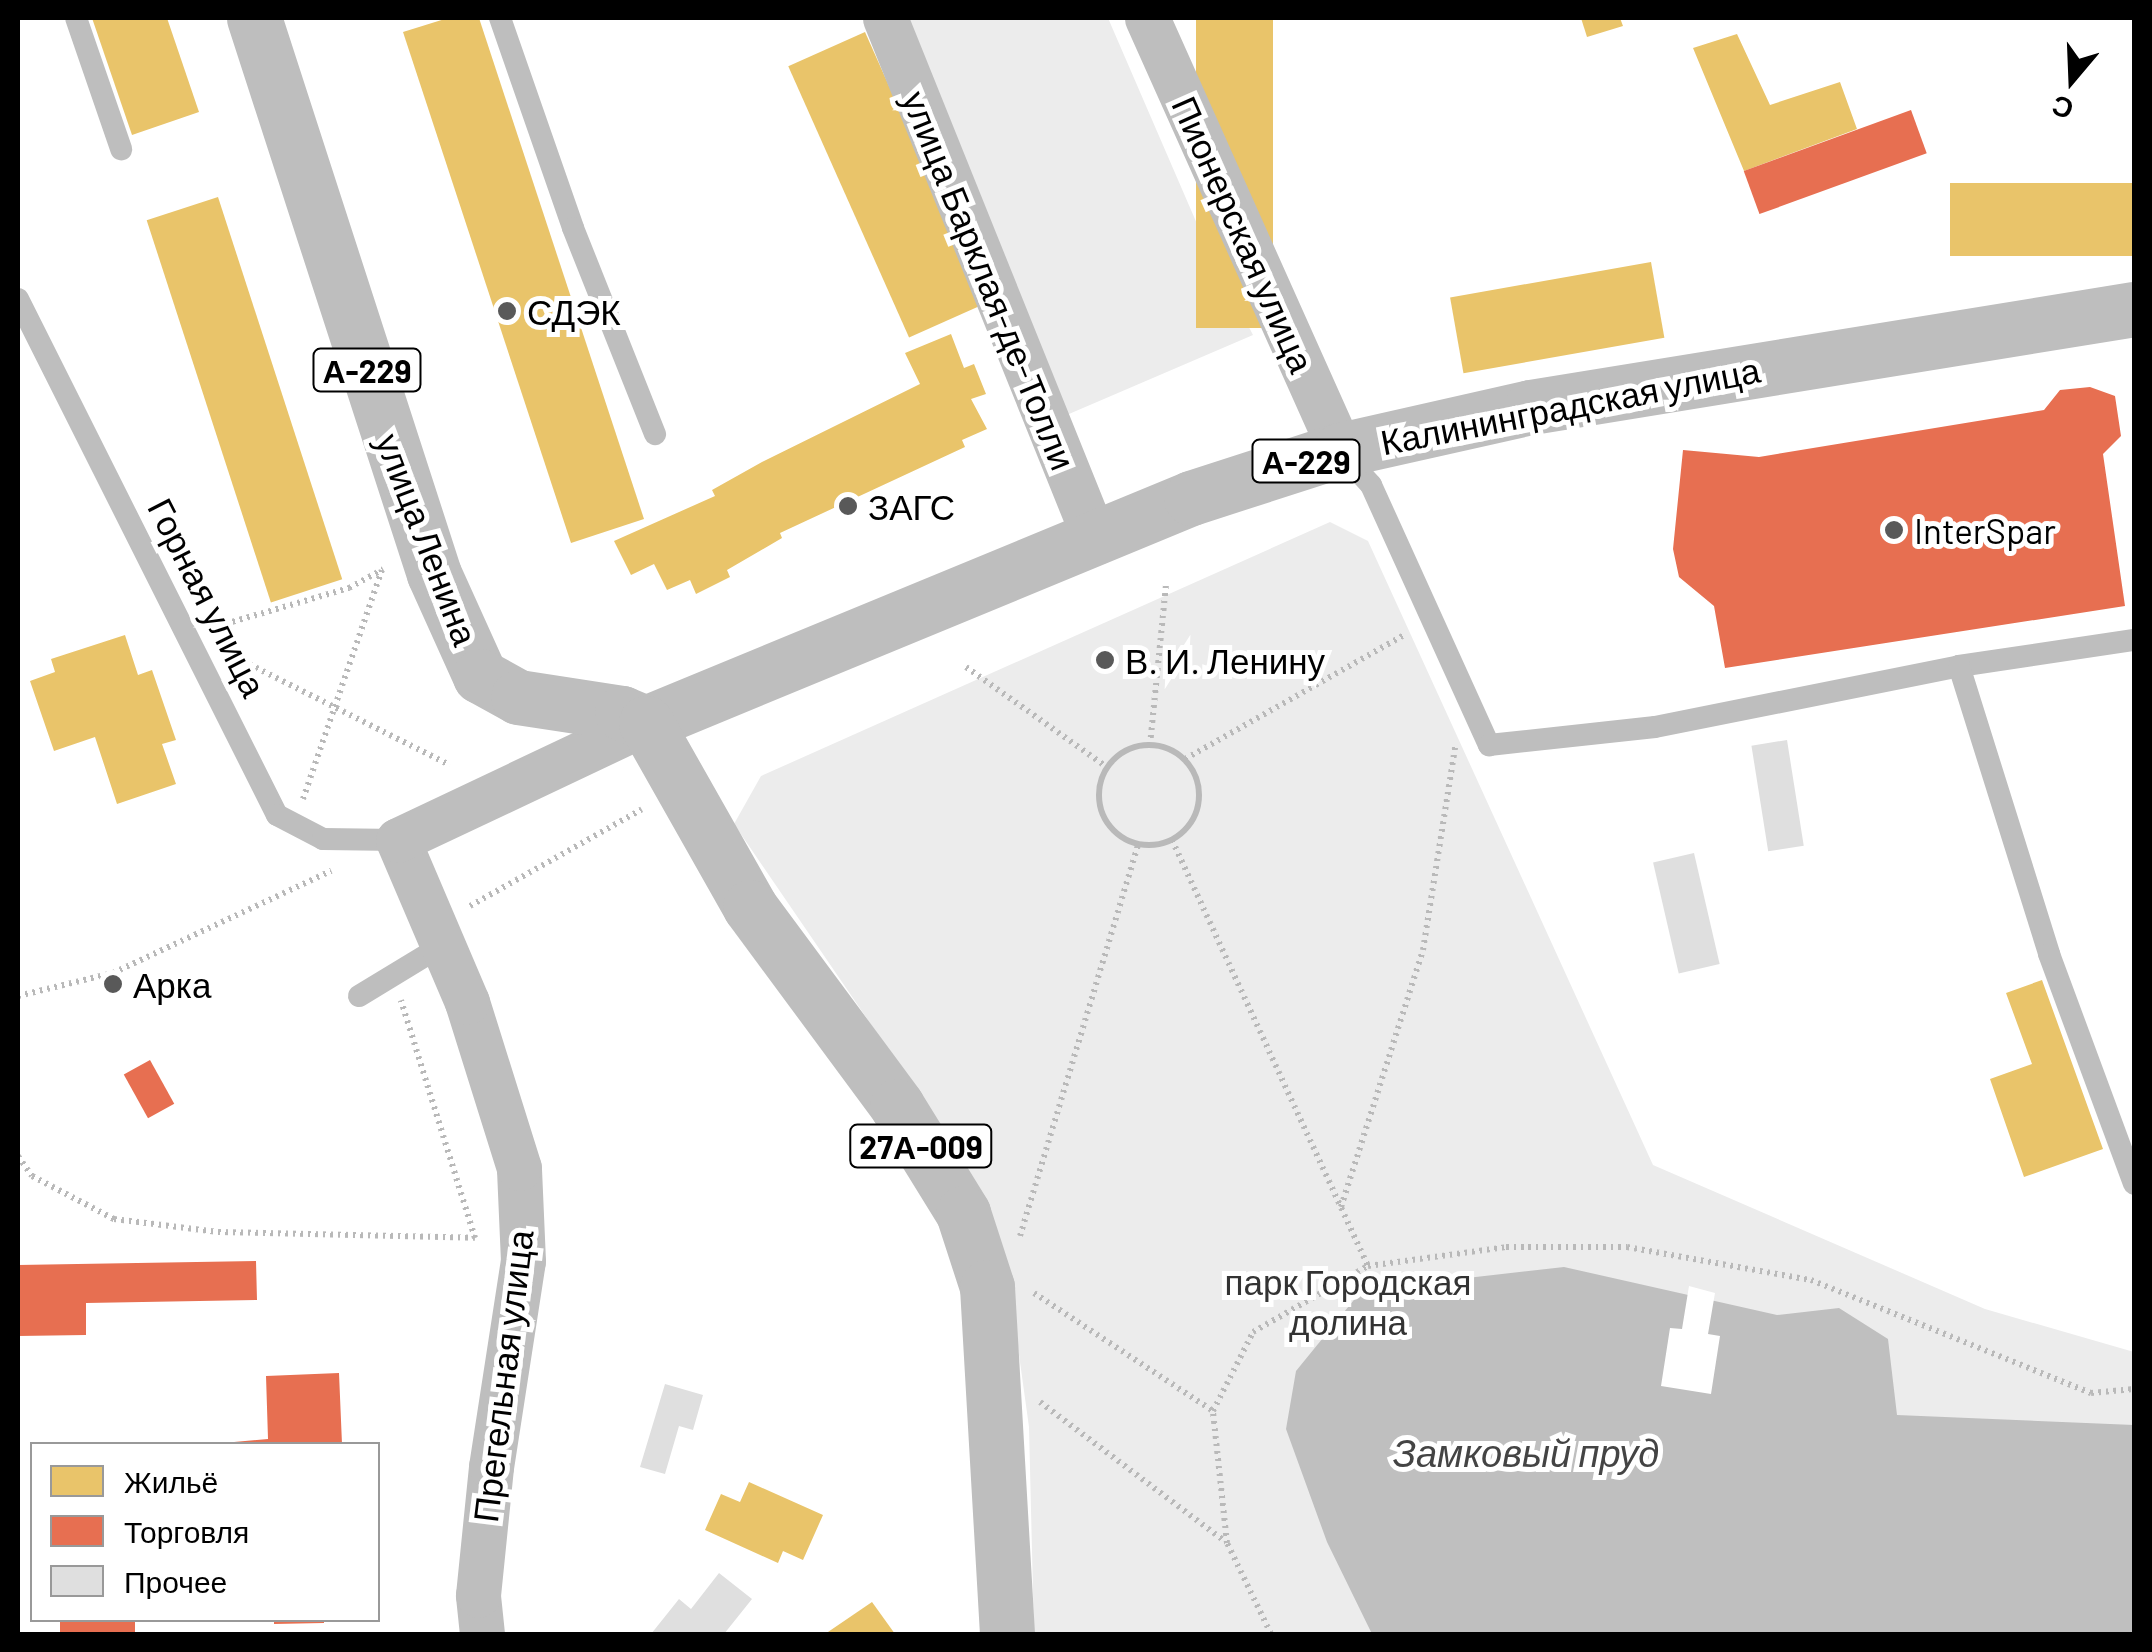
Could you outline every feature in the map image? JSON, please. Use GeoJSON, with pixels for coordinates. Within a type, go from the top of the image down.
{"type":"FeatureCollection","features":[{"type":"Feature","properties":{"kind":"main road","name":"улица Ленина"},"geometry":{"type":"LineString","coordinates":[[254,18],[434,574],[480,676],[518,698],[622,713],[646,724]]}},
{"type":"Feature","properties":{"kind":"main road","name":"Калининградская улица"},"geometry":{"type":"LineString","coordinates":[[646,724],[1096,542],[1190,498],[1340,450],[1531,406],[2134,309]]}},
{"type":"Feature","properties":{"kind":"main road","name":"27А-009"},"geometry":{"type":"LineString","coordinates":[[646,724],[750,907],[897,1106],[962,1213],[987,1287],[1006,1634]]}},
{"type":"Feature","properties":{"kind":"street","name":"улица Барклая-де-Толли"},"geometry":{"type":"LineString","coordinates":[[885,18],[1096,542]]}},
{"type":"Feature","properties":{"kind":"street","name":"Пионерская улица"},"geometry":{"type":"LineString","coordinates":[[1147,18],[1340,450]]}},
{"type":"Feature","properties":{"kind":"street"},"geometry":{"type":"LineString","coordinates":[[398,840],[646,724]]}},
{"type":"Feature","properties":{"kind":"street","name":"Прегельная улица"},"geometry":{"type":"LineString","coordinates":[[398,840],[438,935],[519,1168],[522,1260],[491,1466],[478,1595],[482,1634]]}},
{"type":"Feature","properties":{"kind":"lane"},"geometry":{"type":"LineString","coordinates":[[76,18],[121,148]]}},
{"type":"Feature","properties":{"kind":"lane"},"geometry":{"type":"LineString","coordinates":[[500,18],[573,228],[655,434]]}},
{"type":"Feature","properties":{"kind":"lane","name":"Горная улица"},"geometry":{"type":"LineString","coordinates":[[18,298],[278,815],[323,839],[398,840]]}},
{"type":"Feature","properties":{"kind":"lane"},"geometry":{"type":"LineString","coordinates":[[1340,450],[1370,485],[1489,745],[1503,748],[1655,727],[1959,666],[2134,640]]}},
{"type":"Feature","properties":{"kind":"lane"},"geometry":{"type":"LineString","coordinates":[[1959,666],[2050,954],[2134,1184]]}},
{"type":"Feature","properties":{"kind":"lane"},"geometry":{"type":"LineString","coordinates":[[359,996],[394,975],[438,935]]}},
{"type":"Feature","properties":{"kind":"path"},"geometry":{"type":"LineString","coordinates":[[200,631],[350,588],[383,569],[296,817]]}},
{"type":"Feature","properties":{"kind":"path"},"geometry":{"type":"LineString","coordinates":[[1150,745],[1166,584]]}},
{"type":"Feature","properties":{"kind":"path"},"geometry":{"type":"LineString","coordinates":[[1185,759],[1434,618]]}},
{"type":"Feature","properties":{"kind":"path"},"geometry":{"type":"LineString","coordinates":[[210,644],[450,765]]}},
{"type":"Feature","properties":{"kind":"path"},"geometry":{"type":"LineString","coordinates":[[966,666],[1108,768]]}},
{"type":"Feature","properties":{"kind":"path"},"geometry":{"type":"LineString","coordinates":[[1342,1207],[1423,950],[1465,687]]}},
{"type":"Feature","properties":{"kind":"path"},"geometry":{"type":"LineString","coordinates":[[1150,745],[1185,759],[1200,803],[1185,832],[1172,840],[1138,844],[1122,837],[1101,810],[1108,768],[1125,752],[1150,745]]}},
{"type":"Feature","properties":{"kind":"path"},"geometry":{"type":"LineString","coordinates":[[438,935],[646,807],[661,816]]}},
{"type":"Feature","properties":{"kind":"path"},"geometry":{"type":"LineString","coordinates":[[18,996],[112,973],[398,840]]}},
{"type":"Feature","properties":{"kind":"path"},"geometry":{"type":"LineString","coordinates":[[1172,840],[1368,1266]]}},
{"type":"Feature","properties":{"kind":"path"},"geometry":{"type":"LineString","coordinates":[[1014,1257],[1138,844]]}},
{"type":"Feature","properties":{"kind":"path"},"geometry":{"type":"LineString","coordinates":[[18,1156],[32,1176],[114,1219],[218,1232],[475,1238],[394,975]]}},
{"type":"Feature","properties":{"kind":"path"},"geometry":{"type":"LineString","coordinates":[[1270,1634],[1227,1543],[1213,1412],[1253,1332],[1368,1266],[1506,1247],[1627,1247],[1811,1280],[2091,1392],[2134,1389]]}},
{"type":"Feature","properties":{"kind":"path"},"geometry":{"type":"LineString","coordinates":[[1024,1286],[1213,1412]]}},
{"type":"Feature","properties":{"kind":"path"},"geometry":{"type":"LineString","coordinates":[[1024,1390],[1227,1543]]}},
{"type":"Feature","properties":{"kind":"green space"},"geometry":{"type":"Polygon","coordinates":[[[896,18],[1108,18],[1204,240],[1253,335],[1062,417],[896,18]]]}},
{"type":"Feature","properties":{"kind":"green space","name":"парк Городская долина"},"geometry":{"type":"Polygon","coordinates":[[[1330,522],[1368,541],[1653,1165],[1985,1309],[2134,1352],[2134,1634],[1034,1634],[1029,1427],[1005,1254],[937,1121],[734,824],[761,776],[1330,522]]]}},
{"type":"Feature","properties":{"kind":"water","name":"Замковый пруд"},"geometry":{"type":"Polygon","coordinates":[[[1564,1267],[1777,1315],[1839,1308],[1888,1339],[1897,1415],[2134,1425],[2134,1634],[1372,1634],[1327,1542],[1286,1429],[1296,1371],[1362,1290],[1564,1267]]]}},
{"type":"Feature","properties":{"kind":"pier"},"geometry":{"type":"Polygon","coordinates":[[[1689,1286],[1715,1293],[1708,1334],[1720,1336],[1711,1394],[1661,1386],[1670,1328],[1682,1329],[1689,1286]]]}},
{"type":"Feature","properties":{"kind":"building: Жильё"},"geometry":{"type":"Polygon","coordinates":[[[92,18],[167,18],[199,112],[132,135],[92,18]]]}},
{"type":"Feature","properties":{"kind":"building: Жильё"},"geometry":{"type":"Polygon","coordinates":[[[448,18],[479,18],[644,519],[571,543],[403,32],[448,18]]]}},
{"type":"Feature","properties":{"kind":"building: Жильё"},"geometry":{"type":"Polygon","coordinates":[[[1196,18],[1273,18],[1273,328],[1196,328],[1196,18]]]}},
{"type":"Feature","properties":{"kind":"building: Жильё"},"geometry":{"type":"Polygon","coordinates":[[[1581,18],[1620,18],[1623,26],[1587,37],[1581,18]]]}},
{"type":"Feature","properties":{"kind":"building: Жильё"},"geometry":{"type":"Polygon","coordinates":[[[865,32],[986,303],[909,337],[788,66],[865,32]]]}},
{"type":"Feature","properties":{"kind":"building: Жильё"},"geometry":{"type":"Polygon","coordinates":[[[1737,34],[1770,105],[1840,82],[1857,129],[1744,171],[1693,48],[1737,34]]]}},
{"type":"Feature","properties":{"kind":"building: Жильё"},"geometry":{"type":"Polygon","coordinates":[[[1950,183],[2134,183],[2134,256],[1950,256],[1950,183]]]}},
{"type":"Feature","properties":{"kind":"building: Жильё"},"geometry":{"type":"Polygon","coordinates":[[[218,197],[342,579],[271,603],[147,220],[218,197]]]}},
{"type":"Feature","properties":{"kind":"building: Жильё"},"geometry":{"type":"Polygon","coordinates":[[[1651,262],[1664,338],[1463,373],[1450,297],[1651,262]]]}},
{"type":"Feature","properties":{"kind":"building: Жильё"},"geometry":{"type":"Polygon","coordinates":[[[951,334],[964,368],[974,364],[986,394],[971,399],[987,429],[962,440],[965,447],[780,533],[782,538],[727,570],[730,577],[696,594],[690,580],[667,590],[654,564],[631,575],[614,541],[715,496],[712,490],[762,462],[920,384],[905,353],[951,334]]]}},
{"type":"Feature","properties":{"kind":"building: Жильё"},"geometry":{"type":"Polygon","coordinates":[[[125,635],[138,675],[152,670],[176,740],[162,744],[176,784],[117,804],[95,737],[54,751],[30,681],[55,672],[51,659],[125,635]]]}},
{"type":"Feature","properties":{"kind":"building: Жильё"},"geometry":{"type":"Polygon","coordinates":[[[2042,980],[2103,1149],[2024,1177],[1990,1079],[2032,1064],[2006,993],[2042,980]]]}},
{"type":"Feature","properties":{"kind":"building: Жильё"},"geometry":{"type":"Polygon","coordinates":[[[749,1482],[823,1515],[803,1560],[783,1551],[778,1563],[705,1530],[721,1494],[740,1502],[749,1482]]]}},
{"type":"Feature","properties":{"kind":"building: Жильё"},"geometry":{"type":"Polygon","coordinates":[[[872,1602],[895,1634],[825,1634],[872,1602]]]}},
{"type":"Feature","properties":{"kind":"building: Торговля"},"geometry":{"type":"Polygon","coordinates":[[[1911,110],[1927,153],[1759,214],[1744,171],[1911,110]]]}},
{"type":"Feature","properties":{"kind":"building: Торговля","name":"InterSpar"},"geometry":{"type":"Polygon","coordinates":[[[2090,387],[2115,396],[2121,436],[2103,454],[2125,606],[1725,668],[1714,606],[1679,577],[1673,549],[1683,450],[1759,457],[2044,410],[2060,390],[2090,387]]]}},
{"type":"Feature","properties":{"kind":"building: Торговля"},"geometry":{"type":"Polygon","coordinates":[[[150,1060],[174,1104],[148,1118],[124,1075],[150,1060]]]}},
{"type":"Feature","properties":{"kind":"building: Торговля"},"geometry":{"type":"Polygon","coordinates":[[[256,1261],[257,1300],[86,1303],[86,1335],[18,1336],[18,1265],[256,1261]]]}},
{"type":"Feature","properties":{"kind":"building: Торговля"},"geometry":{"type":"Polygon","coordinates":[[[339,1373],[342,1442],[234,1442],[268,1439],[266,1376],[339,1373]]]}},
{"type":"Feature","properties":{"kind":"building: Торговля"},"geometry":{"type":"Polygon","coordinates":[[[60,1622],[135,1622],[135,1634],[60,1634],[60,1622]]]}},
{"type":"Feature","properties":{"kind":"building: Торговля"},"geometry":{"type":"Polygon","coordinates":[[[274,1622],[324,1622],[324,1623],[274,1622]]]}},
{"type":"Feature","properties":{"kind":"building: Прочее"},"geometry":{"type":"Polygon","coordinates":[[[1787,740],[1804,846],[1768,851],[1751,746],[1787,740]]]}},
{"type":"Feature","properties":{"kind":"building: Прочее"},"geometry":{"type":"Polygon","coordinates":[[[1694,853],[1720,964],[1679,974],[1653,862],[1694,853]]]}},
{"type":"Feature","properties":{"kind":"building: Прочее"},"geometry":{"type":"Polygon","coordinates":[[[665,1384],[703,1395],[693,1430],[679,1426],[665,1474],[640,1467],[665,1384]]]}},
{"type":"Feature","properties":{"kind":"building: Прочее"},"geometry":{"type":"Polygon","coordinates":[[[719,1573],[752,1599],[724,1634],[651,1634],[679,1599],[691,1609],[719,1573]]]}},
{"type":"Feature","properties":{"kind":"place","name":"СДЭК"},"geometry":{"type":"Point","coordinates":[507,311]}},
{"type":"Feature","properties":{"kind":"place","name":"ЗАГС"},"geometry":{"type":"Point","coordinates":[848,506]}},
{"type":"Feature","properties":{"kind":"place","name":"InterSpar"},"geometry":{"type":"Point","coordinates":[1894,530]}},
{"type":"Feature","properties":{"kind":"place","name":"В. И. Ленину"},"geometry":{"type":"Point","coordinates":[1105,660]}},
{"type":"Feature","properties":{"kind":"place","name":"Арка"},"geometry":{"type":"Point","coordinates":[113,984]}}]}
